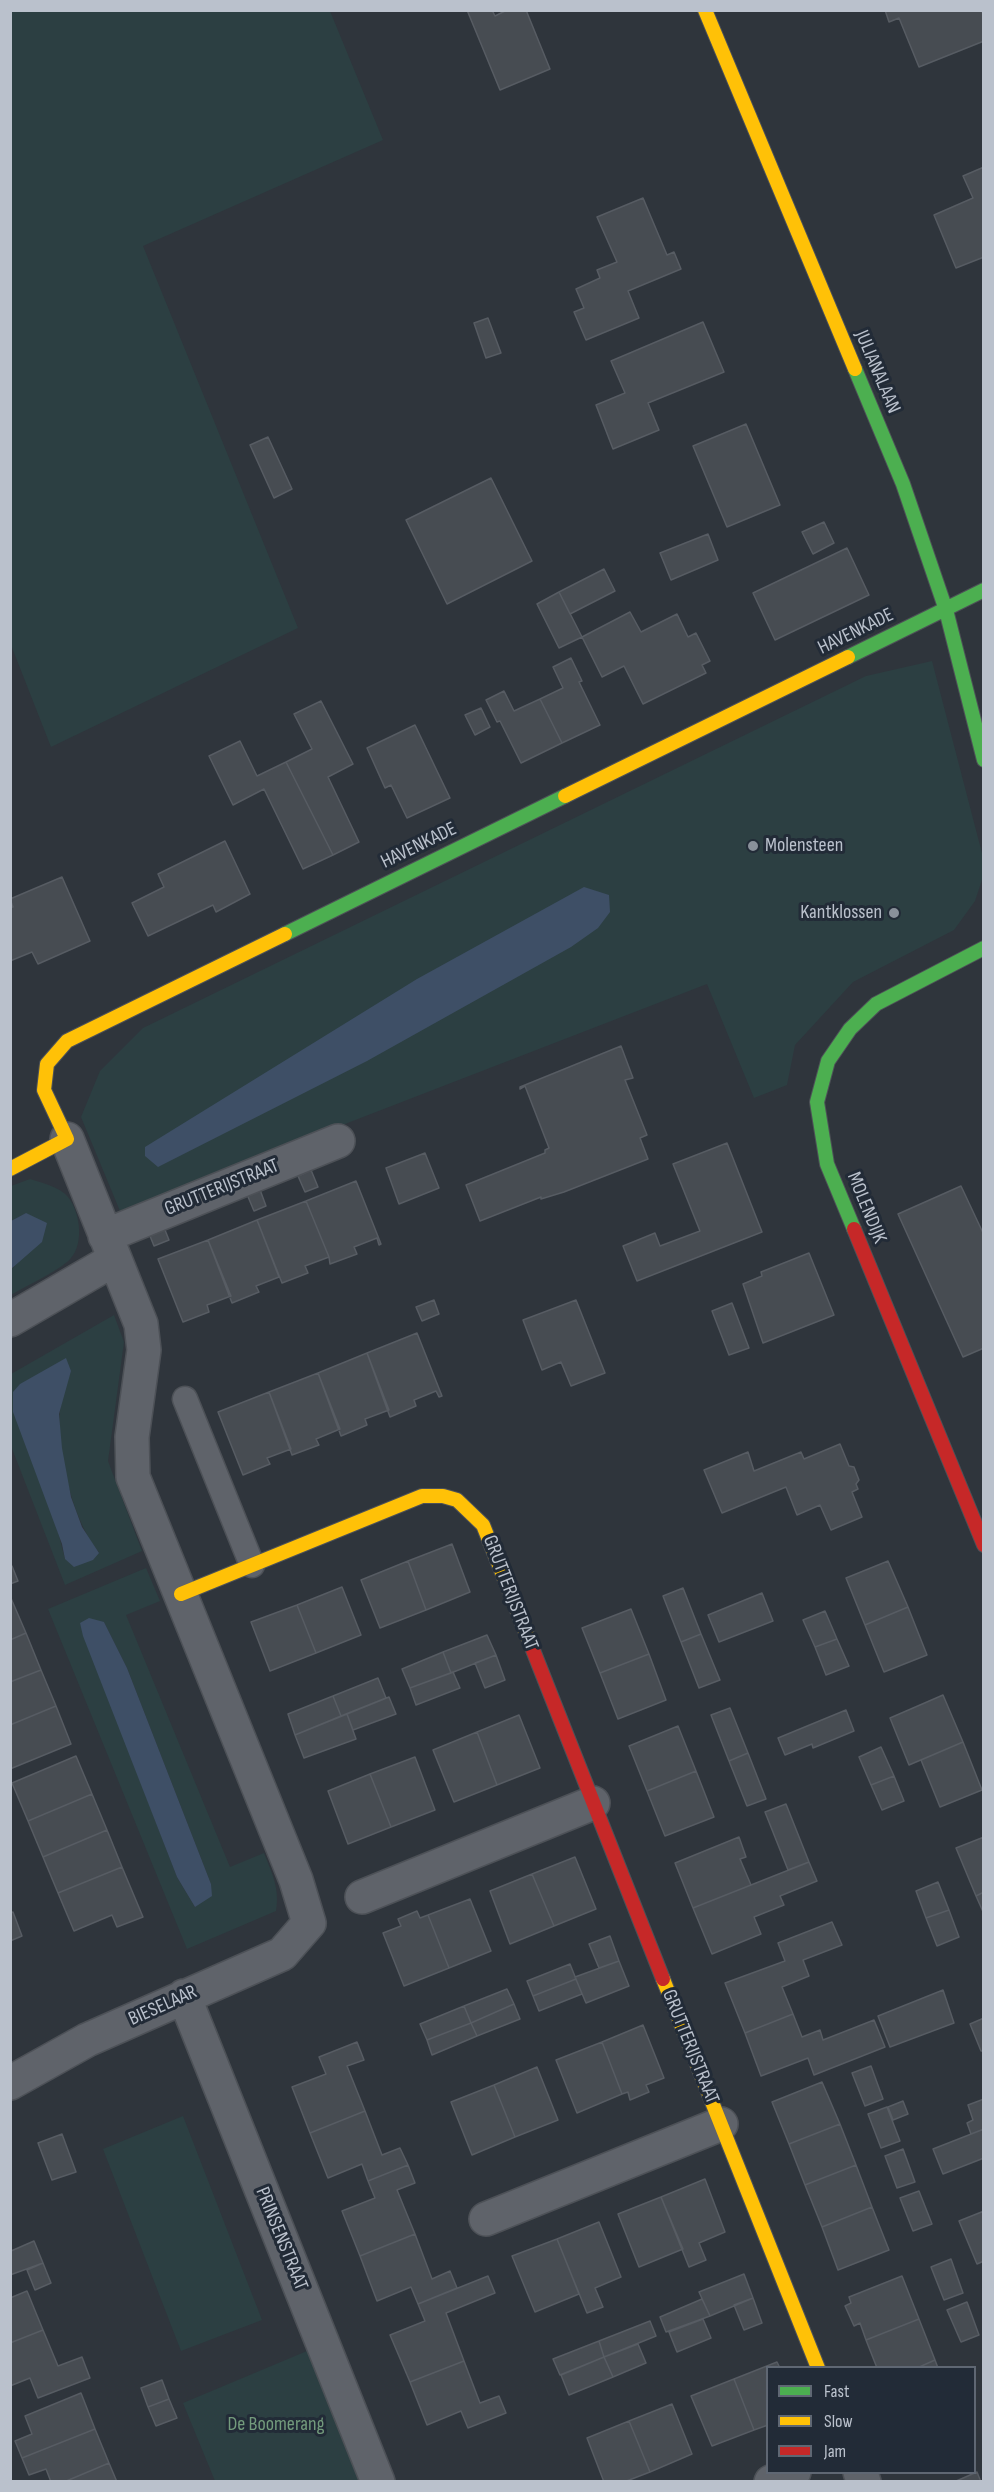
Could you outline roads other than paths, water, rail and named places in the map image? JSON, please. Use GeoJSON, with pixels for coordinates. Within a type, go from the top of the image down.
{"type":"FeatureCollection","features":[{"type":"Feature","properties":{"kind":"street","name":"JULIANALAAN"},"geometry":{"type":"LineString","coordinates":[[705,10],[903,484],[946,610],[984,760]]}},
{"type":"Feature","properties":{"kind":"street","name":"HAVENKADE"},"geometry":{"type":"LineString","coordinates":[[66,1139],[44,1090],[47,1064],[66,1041],[984,590]]}},
{"type":"Feature","properties":{"kind":"street","name":"MOLENDIJK"},"geometry":{"type":"LineString","coordinates":[[984,948],[876,1004],[850,1029],[828,1061],[817,1102],[827,1164],[984,1545]]}},
{"type":"Feature","properties":{"kind":"street"},"geometry":{"type":"LineString","coordinates":[[10,1169],[66,1139],[141,1324],[144,1350],[132,1437],[133,1477],[181,1594]]}},
{"type":"Feature","properties":{"kind":"street","name":"GRUTTERIJSTRAAT"},"geometry":{"type":"LineString","coordinates":[[10,1320],[110,1248],[338,1141]]}},
{"type":"Feature","properties":{"kind":"street","name":"GRUTTERIJSTRAAT"},"geometry":{"type":"LineString","coordinates":[[181,1594],[422,1496],[448,1495],[465,1504],[483,1525],[818,2366]]}},
{"type":"Feature","properties":{"kind":"street","name":"BIESELAAR"},"geometry":{"type":"LineString","coordinates":[[10,2083],[87,2040],[282,1954],[309,1923],[296,1880],[181,1594]]}},
{"type":"Feature","properties":{"kind":"street"},"geometry":{"type":"LineString","coordinates":[[362,1897],[593,1803]]}},
{"type":"Feature","properties":{"kind":"street","name":"PRINSENSTRAAT"},"geometry":{"type":"LineString","coordinates":[[184,1996],[378,2481]]}},
{"type":"Feature","properties":{"kind":"street","name":"GRUTTERIJSTRAAT"},"geometry":{"type":"LineString","coordinates":[[486,2219],[721,2124]]}},
{"type":"Feature","properties":{"kind":"street"},"geometry":{"type":"LineString","coordinates":[[771,2481],[789,2474]]}},
{"type":"Feature","properties":{"kind":"lane"},"geometry":{"type":"LineString","coordinates":[[185,1398],[252,1565]]}},
{"type":"Feature","properties":{"kind":"water"},"geometry":{"type":"Polygon","coordinates":[[[584,887],[609,895],[610,912],[598,928],[571,947],[367,1061],[158,1167],[145,1156],[145,1147],[417,979],[584,887]]]}},
{"type":"Feature","properties":{"kind":"water"},"geometry":{"type":"Polygon","coordinates":[[[26,1213],[47,1223],[42,1242],[11,1269],[11,1221],[26,1213]]]}},
{"type":"Feature","properties":{"kind":"water"},"geometry":{"type":"Polygon","coordinates":[[[66,1358],[71,1371],[59,1414],[62,1448],[71,1497],[82,1527],[99,1553],[93,1560],[74,1567],[65,1559],[62,1544],[13,1412],[13,1392],[20,1384],[66,1358]]]}},
{"type":"Feature","properties":{"kind":"water"},"geometry":{"type":"Polygon","coordinates":[[[89,1618],[104,1622],[127,1668],[211,1884],[212,1896],[195,1907],[177,1877],[83,1636],[80,1623],[89,1618]]]}},
{"type":"Feature","properties":{"kind":"place","name":"Molensteen"},"geometry":{"type":"Point","coordinates":[753,846]}},
{"type":"Feature","properties":{"kind":"place","name":"Kantklossen"},"geometry":{"type":"Point","coordinates":[894,913]}},
{"type":"Feature","properties":{"kind":"park label","name":"De Boomerang"},"geometry":{"type":"Point","coordinates":[276,2425]}}]}
